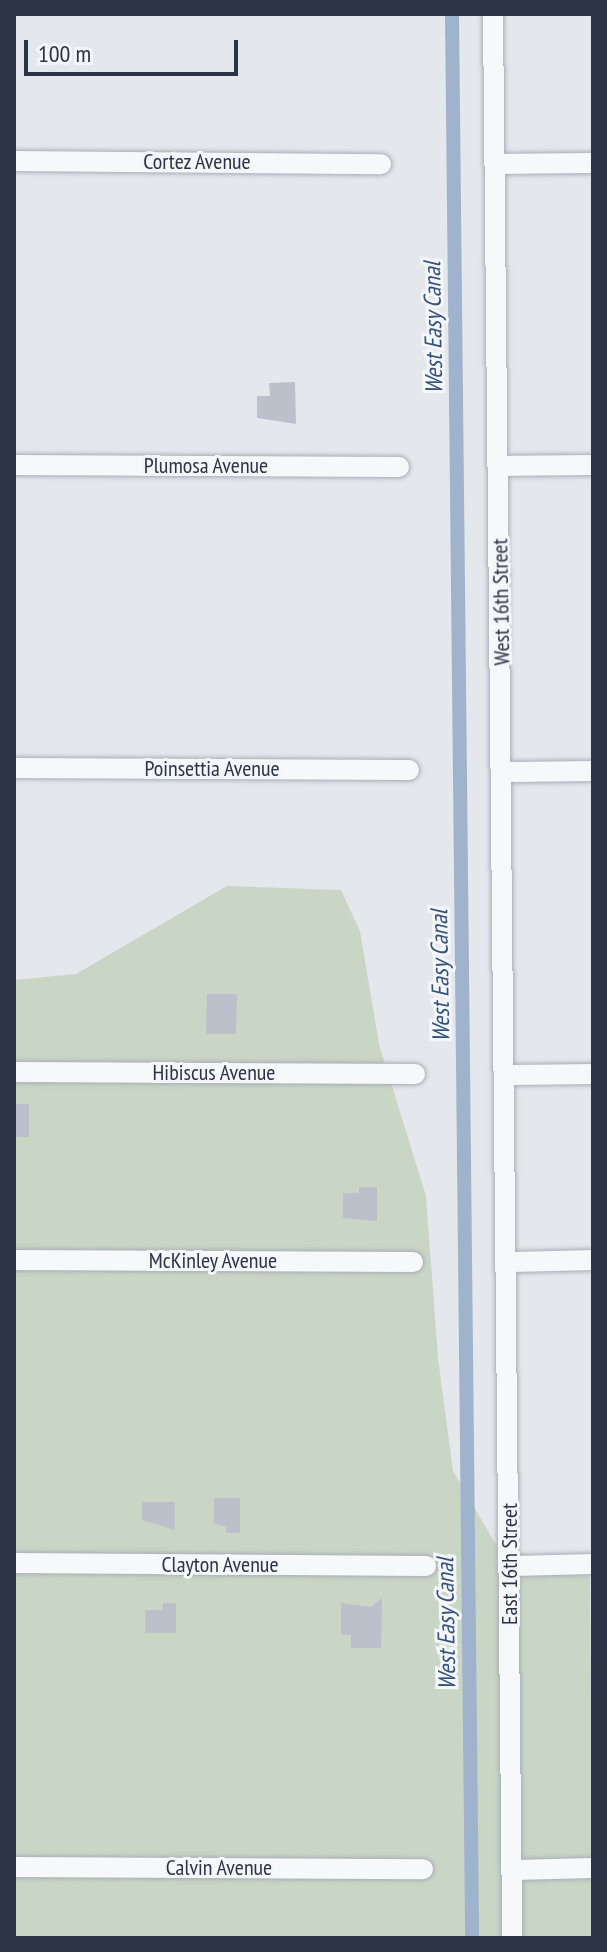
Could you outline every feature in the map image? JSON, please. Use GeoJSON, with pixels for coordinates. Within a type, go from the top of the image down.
{"type":"FeatureCollection","features":[{"type":"Feature","properties":{"kind":"street","name":"West 16th Street"},"geometry":{"type":"LineString","coordinates":[[493,14],[508,1190]]}},
{"type":"Feature","properties":{"kind":"street","name":"Cortez Avenue"},"geometry":{"type":"LineString","coordinates":[[14,161],[381,164]]}},
{"type":"Feature","properties":{"kind":"street"},"geometry":{"type":"LineString","coordinates":[[496,164],[593,163]]}},
{"type":"Feature","properties":{"kind":"street","name":"Plumosa Avenue"},"geometry":{"type":"LineString","coordinates":[[14,465],[399,467]]}},
{"type":"Feature","properties":{"kind":"street"},"geometry":{"type":"LineString","coordinates":[[499,466],[593,465]]}},
{"type":"Feature","properties":{"kind":"street","name":"Poinsettia Avenue"},"geometry":{"type":"LineString","coordinates":[[14,768],[409,770]]}},
{"type":"Feature","properties":{"kind":"street"},"geometry":{"type":"LineString","coordinates":[[503,772],[593,771]]}},
{"type":"Feature","properties":{"kind":"street","name":"Hibiscus Avenue"},"geometry":{"type":"LineString","coordinates":[[14,1072],[415,1074]]}},
{"type":"Feature","properties":{"kind":"street"},"geometry":{"type":"LineString","coordinates":[[507,1075],[593,1074]]}},
{"type":"Feature","properties":{"kind":"street","name":"East 16th Street"},"geometry":{"type":"LineString","coordinates":[[508,1190],[512,1938]]}},
{"type":"Feature","properties":{"kind":"street","name":"McKinley Avenue"},"geometry":{"type":"LineString","coordinates":[[14,1260],[413,1262]]}},
{"type":"Feature","properties":{"kind":"street"},"geometry":{"type":"LineString","coordinates":[[509,1262],[593,1260]]}},
{"type":"Feature","properties":{"kind":"street","name":"Clayton Avenue"},"geometry":{"type":"LineString","coordinates":[[14,1563],[426,1566]]}},
{"type":"Feature","properties":{"kind":"street"},"geometry":{"type":"LineString","coordinates":[[510,1566],[593,1564]]}},
{"type":"Feature","properties":{"kind":"street","name":"Calvin Avenue"},"geometry":{"type":"LineString","coordinates":[[14,1867],[423,1869]]}},
{"type":"Feature","properties":{"kind":"street"},"geometry":{"type":"LineString","coordinates":[[512,1870],[593,1868]]}},
{"type":"Feature","properties":{"kind":"green space"},"geometry":{"type":"Polygon","coordinates":[[[227,886],[341,890],[360,931],[379,1044],[426,1196],[438,1358],[453,1471],[495,1543],[590,1577],[593,1938],[14,1938],[14,980],[76,974],[227,886]]]}},
{"type":"Feature","properties":{"kind":"building"},"geometry":{"type":"Polygon","coordinates":[[[295,382],[296,424],[257,418],[257,396],[270,396],[269,383],[295,382]]]}},
{"type":"Feature","properties":{"kind":"building"},"geometry":{"type":"Polygon","coordinates":[[[207,994],[237,994],[236,1034],[206,1034],[207,994]]]}},
{"type":"Feature","properties":{"kind":"building"},"geometry":{"type":"Polygon","coordinates":[[[16,1104],[29,1104],[29,1137],[14,1137],[16,1104]]]}},
{"type":"Feature","properties":{"kind":"building"},"geometry":{"type":"Polygon","coordinates":[[[359,1187],[377,1187],[377,1221],[343,1218],[343,1193],[359,1193],[359,1187]]]}},
{"type":"Feature","properties":{"kind":"building"},"geometry":{"type":"Polygon","coordinates":[[[214,1498],[240,1498],[240,1533],[226,1533],[226,1527],[214,1523],[214,1498]]]}},
{"type":"Feature","properties":{"kind":"building"},"geometry":{"type":"Polygon","coordinates":[[[142,1502],[175,1502],[175,1530],[142,1520],[142,1502]]]}},
{"type":"Feature","properties":{"kind":"building"},"geometry":{"type":"Polygon","coordinates":[[[382,1598],[381,1648],[351,1648],[351,1635],[341,1635],[341,1603],[371,1607],[382,1598]]]}},
{"type":"Feature","properties":{"kind":"building"},"geometry":{"type":"Polygon","coordinates":[[[163,1603],[176,1603],[176,1633],[145,1633],[145,1610],[163,1610],[163,1603]]]}},
{"type":"Feature","properties":{"kind":"waterway","name":"West Easy Canal"},"geometry":{"type":"LineString","coordinates":[[452,14],[472,1938]]}}]}
